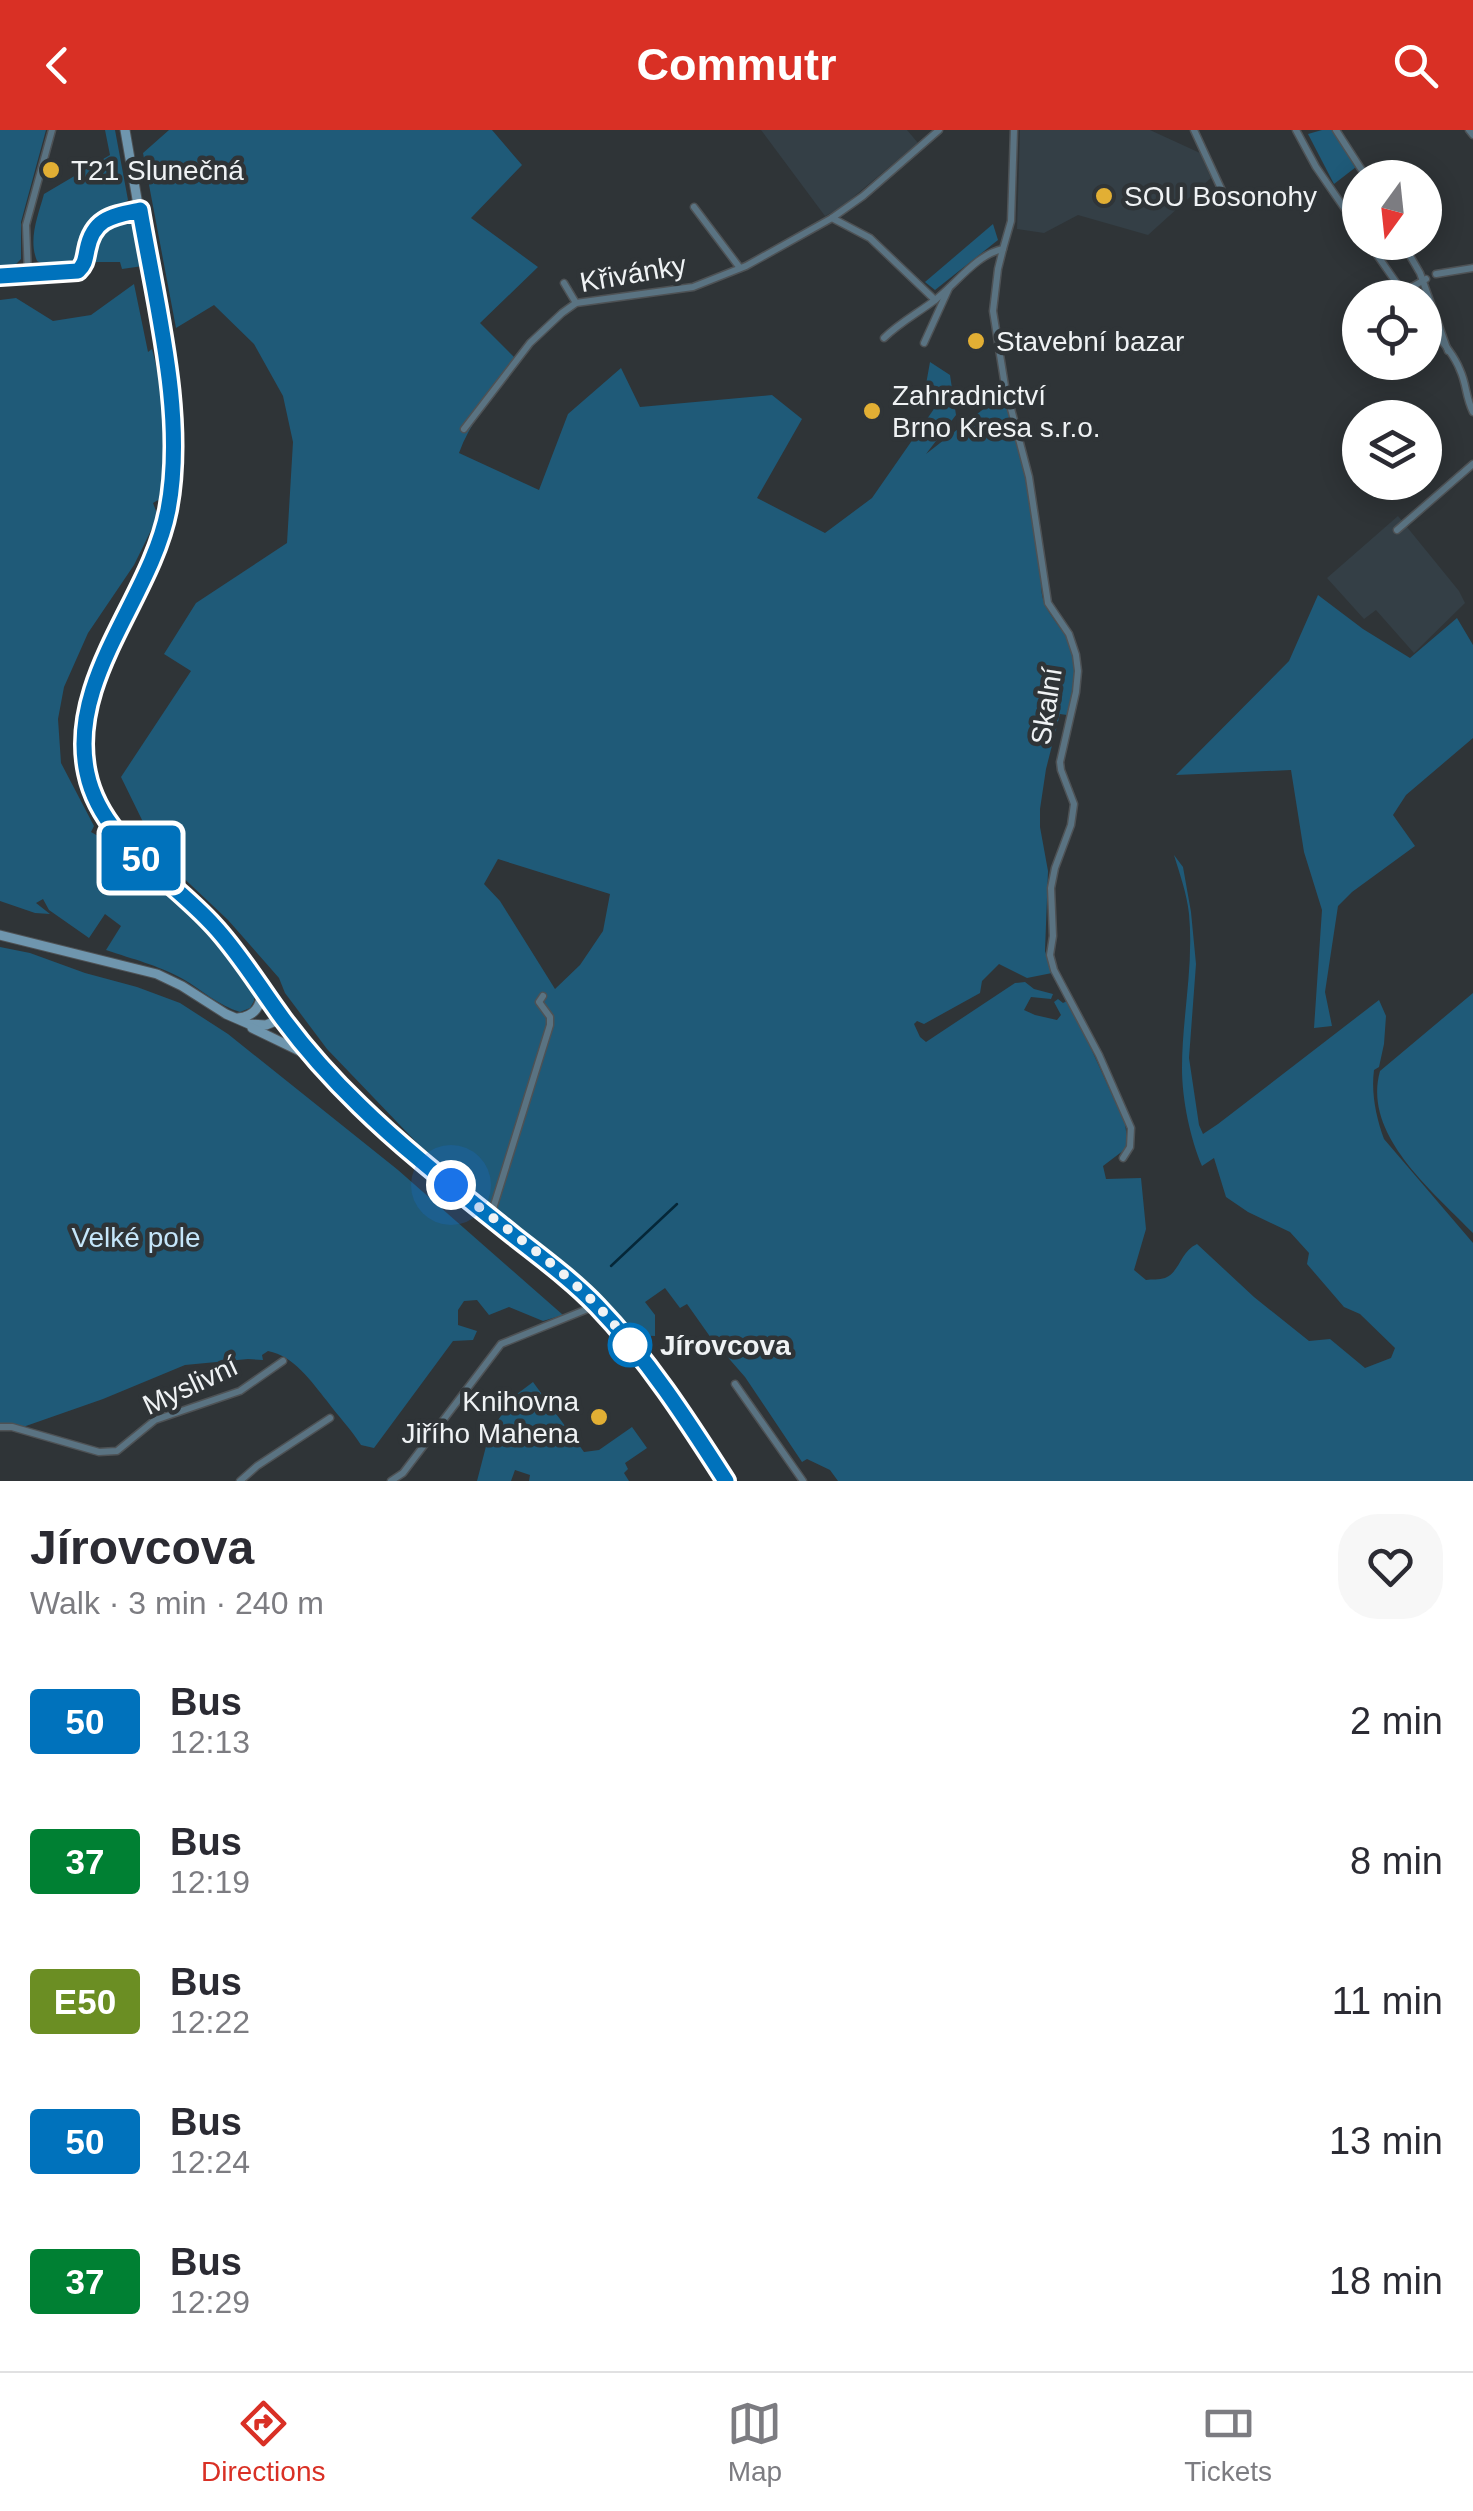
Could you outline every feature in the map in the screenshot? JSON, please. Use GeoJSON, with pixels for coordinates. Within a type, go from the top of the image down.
{"type":"FeatureCollection","features":[{"type":"Feature","properties":{"kind":"street"},"geometry":{"type":"LineString","coordinates":[[28,275],[26,226],[52,130]]}},
{"type":"Feature","properties":{"kind":"street"},"geometry":{"type":"LineString","coordinates":[[125,130],[174,431],[170,497],[161,540],[92,692],[85,730],[86,769],[96,801],[116,831],[213,925],[346,1093],[596,1306],[672,1399],[726,1481]]}},
{"type":"Feature","properties":{"kind":"street","name":"Křivánky"},"geometry":{"type":"LineString","coordinates":[[464,429],[530,343],[576,303],[693,286],[740,268],[832,218],[939,130]]}},
{"type":"Feature","properties":{"kind":"street","name":"Skalní"},"geometry":{"type":"LineString","coordinates":[[1014,130],[1011,220],[996,279],[993,311],[1005,386],[1029,476],[1048,602],[1074,644],[1078,670],[1060,762],[1074,804],[1051,888],[1050,954],[1054,970],[1099,1056],[1130,1128],[1130,1148],[1123,1158]]}},
{"type":"Feature","properties":{"kind":"street"},"geometry":{"type":"LineString","coordinates":[[1194,130],[1224,195]]}},
{"type":"Feature","properties":{"kind":"street"},"geometry":{"type":"LineString","coordinates":[[1336,130],[1355,160]]}},
{"type":"Feature","properties":{"kind":"street"},"geometry":{"type":"LineString","coordinates":[[1299,131],[1316,167],[1342,205]]}},
{"type":"Feature","properties":{"kind":"street"},"geometry":{"type":"LineString","coordinates":[[694,207],[740,268]]}},
{"type":"Feature","properties":{"kind":"street"},"geometry":{"type":"LineString","coordinates":[[0,276],[75,272],[82,268],[90,236],[100,223],[140,210]]}},
{"type":"Feature","properties":{"kind":"street"},"geometry":{"type":"LineString","coordinates":[[832,218],[870,238],[935,300]]}},
{"type":"Feature","properties":{"kind":"street"},"geometry":{"type":"LineString","coordinates":[[884,338],[990,253],[1004,249]]}},
{"type":"Feature","properties":{"kind":"street"},"geometry":{"type":"LineString","coordinates":[[1412,260],[1424,280]]}},
{"type":"Feature","properties":{"kind":"street"},"geometry":{"type":"LineString","coordinates":[[1436,274],[1473,268]]}},
{"type":"Feature","properties":{"kind":"street"},"geometry":{"type":"LineString","coordinates":[[564,284],[576,303]]}},
{"type":"Feature","properties":{"kind":"street"},"geometry":{"type":"LineString","coordinates":[[924,343],[950,287]]}},
{"type":"Feature","properties":{"kind":"street"},"geometry":{"type":"LineString","coordinates":[[1442,333],[1448,351]]}},
{"type":"Feature","properties":{"kind":"street"},"geometry":{"type":"LineString","coordinates":[[1442,343],[1459,367],[1473,412]]}},
{"type":"Feature","properties":{"kind":"street"},"geometry":{"type":"LineString","coordinates":[[1397,530],[1473,464]]}},
{"type":"Feature","properties":{"kind":"street"},"geometry":{"type":"LineString","coordinates":[[0,935],[157,974],[317,1060]]}},
{"type":"Feature","properties":{"kind":"street"},"geometry":{"type":"LineString","coordinates":[[232,1017],[254,1013],[263,990]]}},
{"type":"Feature","properties":{"kind":"street"},"geometry":{"type":"LineString","coordinates":[[490,1216],[550,1025],[550,1016],[539,1002],[543,996]]}},
{"type":"Feature","properties":{"kind":"street"},"geometry":{"type":"LineString","coordinates":[[232,1017],[258,1026],[283,1018]]}},
{"type":"Feature","properties":{"kind":"street"},"geometry":{"type":"LineString","coordinates":[[391,1481],[403,1473],[501,1344],[596,1306]]}},
{"type":"Feature","properties":{"kind":"street","name":"Myslivní"},"geometry":{"type":"LineString","coordinates":[[0,1428],[99,1452],[116,1452],[155,1420],[240,1391],[283,1361]]}},
{"type":"Feature","properties":{"kind":"street"},"geometry":{"type":"LineString","coordinates":[[736,1384],[803,1481]]}},
{"type":"Feature","properties":{"kind":"street"},"geometry":{"type":"LineString","coordinates":[[240,1481],[330,1418]]}},
{"type":"Feature","properties":{"kind":"shaded area"},"geometry":{"type":"Polygon","coordinates":[[[761,130],[907,130],[918,143],[839,209],[825,216],[761,130]]]}},
{"type":"Feature","properties":{"kind":"shaded area","name":"SOU Bosonohy"},"geometry":{"type":"Polygon","coordinates":[[[1020,130],[1150,130],[1200,153],[1211,178],[1148,235],[1078,215],[1044,233],[1017,229],[1020,130]]]}},
{"type":"Feature","properties":{"kind":"shaded area"},"geometry":{"type":"Polygon","coordinates":[[[1398,516],[1465,603],[1414,653],[1376,610],[1364,619],[1327,578],[1398,516]]]}},
{"type":"Feature","properties":{"kind":"green space"},"geometry":{"type":"Polygon","coordinates":[[[0,130],[46,130],[21,222],[21,259],[15,265],[0,266],[0,130]]]}},
{"type":"Feature","properties":{"kind":"green space"},"geometry":{"type":"Polygon","coordinates":[[[105,130],[115,130],[128,200],[92,220],[75,260],[43,264],[37,261],[33,244],[44,194],[110,155],[105,130]]]}},
{"type":"Feature","properties":{"kind":"green space"},"geometry":{"type":"Polygon","coordinates":[[[169,130],[492,130],[522,165],[471,218],[538,267],[480,323],[520,363],[478,417],[459,453],[539,490],[568,414],[621,368],[640,407],[772,395],[802,419],[757,498],[825,533],[872,498],[936,406],[925,390],[930,362],[950,375],[956,415],[926,454],[1004,393],[1025,474],[1044,601],[1076,660],[1073,692],[1067,715],[1060,714],[1040,809],[1048,871],[1045,951],[1052,973],[1027,978],[999,964],[982,981],[980,993],[924,1024],[914,1024],[926,1042],[1015,983],[1025,982],[1053,994],[1051,999],[1031,997],[1024,1010],[1035,1015],[1057,1020],[1061,1015],[1054,1002],[1067,1001],[1125,1123],[1128,1147],[1103,1166],[1106,1179],[1141,1178],[1146,1229],[1134,1270],[1146,1280],[1165,1278],[1197,1244],[1309,1341],[1330,1339],[1365,1368],[1391,1358],[1395,1348],[1360,1314],[1344,1307],[1307,1264],[1309,1253],[1290,1232],[1226,1197],[1214,1158],[1202,1166],[1182,1080],[1189,914],[1174,855],[1183,867],[1191,912],[1196,964],[1189,1058],[1203,1134],[1379,1000],[1386,1016],[1384,1044],[1379,1067],[1374,1070],[1373,1087],[1384,1139],[1473,1243],[1473,1481],[838,1481],[830,1470],[807,1459],[802,1462],[745,1377],[687,1304],[680,1308],[665,1288],[645,1302],[655,1315],[655,1336],[633,1335],[596,1293],[419,1145],[327,1049],[285,993],[279,978],[228,920],[138,835],[144,824],[121,777],[191,671],[164,654],[196,603],[287,543],[293,442],[283,396],[254,344],[214,305],[176,328],[143,153],[169,130]],[[498,859],[484,884],[500,901],[555,989],[580,965],[603,931],[610,894],[498,859]]]}},
{"type":"Feature","properties":{"kind":"green space"},"geometry":{"type":"Polygon","coordinates":[[[1332,130],[1351,160],[1342,160],[1342,178],[1334,184],[1308,134],[1332,130]]]}},
{"type":"Feature","properties":{"kind":"green space"},"geometry":{"type":"Polygon","coordinates":[[[125,221],[137,228],[143,266],[122,269],[120,262],[95,262],[93,246],[98,234],[109,225],[125,221]]]}},
{"type":"Feature","properties":{"kind":"green space"},"geometry":{"type":"Polygon","coordinates":[[[993,224],[998,240],[935,290],[925,282],[993,224]]]}},
{"type":"Feature","properties":{"kind":"green space"},"geometry":{"type":"Polygon","coordinates":[[[134,284],[148,352],[152,349],[157,368],[163,407],[166,447],[161,506],[158,500],[153,503],[158,516],[134,565],[88,633],[64,687],[58,719],[61,763],[94,826],[91,832],[112,840],[207,929],[249,982],[254,1001],[250,1008],[240,1012],[173,974],[106,950],[121,926],[105,914],[89,938],[49,910],[43,899],[36,903],[50,914],[0,901],[0,300],[16,298],[53,321],[91,315],[134,284]]]}},
{"type":"Feature","properties":{"kind":"green space"},"geometry":{"type":"Polygon","coordinates":[[[1318,595],[1410,658],[1457,618],[1473,645],[1473,738],[1406,795],[1393,815],[1415,846],[1338,906],[1325,992],[1332,1026],[1314,1028],[1322,910],[1304,852],[1291,770],[1176,775],[1289,661],[1318,595]]]}},
{"type":"Feature","properties":{"kind":"green space","name":"Velké pole"},"geometry":{"type":"Polygon","coordinates":[[[0,947],[30,953],[180,1003],[228,1034],[398,1170],[563,1315],[543,1321],[509,1307],[489,1315],[477,1300],[464,1301],[458,1310],[458,1325],[477,1331],[473,1340],[453,1341],[374,1448],[361,1445],[301,1370],[268,1351],[262,1355],[263,1360],[185,1365],[23,1427],[0,1424],[0,947]]]}},
{"type":"Feature","properties":{"kind":"green space"},"geometry":{"type":"Polygon","coordinates":[[[1473,993],[1473,1233],[1405,1160],[1381,1117],[1377,1095],[1380,1071],[1473,993]]]}},
{"type":"Feature","properties":{"kind":"green space"},"geometry":{"type":"Polygon","coordinates":[[[533,1382],[584,1452],[599,1450],[632,1427],[647,1448],[625,1463],[628,1469],[624,1473],[629,1481],[529,1481],[530,1475],[515,1470],[511,1481],[477,1481],[490,1431],[517,1394],[533,1382]]]}},
{"type":"Feature","properties":{"kind":"waterway"},"geometry":{"type":"LineString","coordinates":[[611,1266],[677,1204]]}},
{"type":"Feature","properties":{"kind":"bus line","name":"50"},"geometry":{"type":"LineString","coordinates":[[0,276],[78,271],[84,264],[90,236],[100,223],[140,210],[170,389],[172,472],[161,540],[151,568],[117,633],[88,706],[86,769],[106,817],[122,839],[221,934],[298,1037],[346,1093],[596,1306],[672,1399],[726,1481]]}},
{"type":"Feature","properties":{"kind":"place","name":"T21 Slunečná"},"geometry":{"type":"Point","coordinates":[51,170]}},
{"type":"Feature","properties":{"kind":"place","name":"SOU Bosonohy"},"geometry":{"type":"Point","coordinates":[1104,196]}},
{"type":"Feature","properties":{"kind":"place","name":"Stavební bazar"},"geometry":{"type":"Point","coordinates":[976,341]}},
{"type":"Feature","properties":{"kind":"place","name":"Zahradnictví Brno Kresa s.r.o."},"geometry":{"type":"Point","coordinates":[872,411]}},
{"type":"Feature","properties":{"kind":"place","name":"Jírovcova"},"geometry":{"type":"Point","coordinates":[630,1345]}},
{"type":"Feature","properties":{"kind":"place","name":"Knihovna Jiřího Mahena"},"geometry":{"type":"Point","coordinates":[599,1417]}},
{"type":"Feature","properties":{"kind":"route"},"geometry":{"type":"LineString","coordinates":[[451,1185],[574,1285],[630,1345]]}}]}
